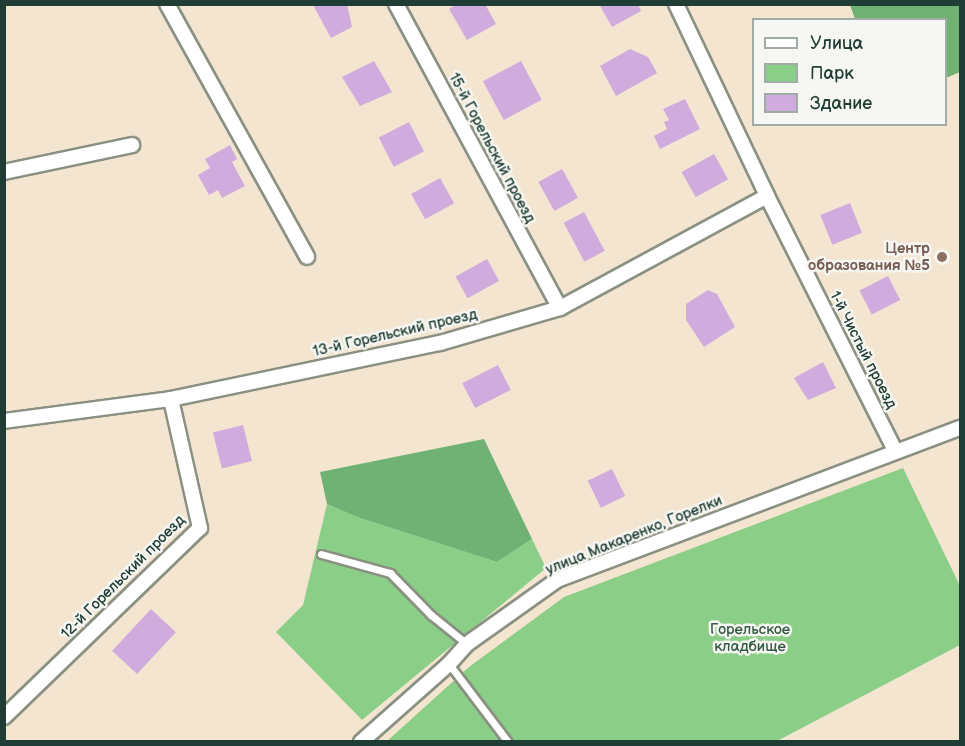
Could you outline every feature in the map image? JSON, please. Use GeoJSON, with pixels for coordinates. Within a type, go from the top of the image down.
{"type":"FeatureCollection","features":[{"type":"Feature","properties":{"kind":"street"},"geometry":{"type":"LineString","coordinates":[[167,4],[307,257]]}},
{"type":"Feature","properties":{"kind":"street","name":"15-й Горельский проезд"},"geometry":{"type":"LineString","coordinates":[[396,4],[560,308]]}},
{"type":"Feature","properties":{"kind":"street","name":"1-й Чистый проезд"},"geometry":{"type":"LineString","coordinates":[[676,4],[767,196],[895,450]]}},
{"type":"Feature","properties":{"kind":"street"},"geometry":{"type":"LineString","coordinates":[[4,172],[132,145]]}},
{"type":"Feature","properties":{"kind":"street","name":"13-й Горельский проезд"},"geometry":{"type":"LineString","coordinates":[[4,420],[171,399],[440,343],[560,308],[767,196]]}},
{"type":"Feature","properties":{"kind":"street","name":"12-й Горельский проезд"},"geometry":{"type":"LineString","coordinates":[[4,717],[200,528],[171,399]]}},
{"type":"Feature","properties":{"kind":"street","name":"улица Макаренко, Горелки"},"geometry":{"type":"LineString","coordinates":[[362,741],[449,664],[467,644],[557,580],[895,450],[960,428]]}},
{"type":"Feature","properties":{"kind":"lane"},"geometry":{"type":"LineString","coordinates":[[321,554],[390,573],[430,615],[467,644]]}},
{"type":"Feature","properties":{"kind":"lane"},"geometry":{"type":"LineString","coordinates":[[449,664],[508,741]]}},
{"type":"Feature","properties":{"kind":"green space"},"geometry":{"type":"Polygon","coordinates":[[[850,5],[960,5],[960,72],[947,78],[947,18],[855,18],[850,5]]]}},
{"type":"Feature","properties":{"kind":"green space"},"geometry":{"type":"Polygon","coordinates":[[[484,439],[532,539],[497,562],[357,517],[327,504],[320,472],[484,439]]]}},
{"type":"Feature","properties":{"kind":"green space","name":"Горельское кладбище"},"geometry":{"type":"Polygon","coordinates":[[[903,468],[960,586],[960,645],[777,741],[386,742],[469,667],[564,597],[903,468]]]}},
{"type":"Feature","properties":{"kind":"green space"},"geometry":{"type":"Polygon","coordinates":[[[327,504],[357,517],[497,562],[532,539],[546,568],[362,720],[276,632],[303,605],[327,504]]]}},
{"type":"Feature","properties":{"kind":"building"},"geometry":{"type":"Polygon","coordinates":[[[318,4],[347,4],[352,27],[331,38],[314,7],[318,4]]]}},
{"type":"Feature","properties":{"kind":"building"},"geometry":{"type":"Polygon","coordinates":[[[457,4],[485,4],[496,24],[467,40],[449,9],[457,4]]]}},
{"type":"Feature","properties":{"kind":"building"},"geometry":{"type":"Polygon","coordinates":[[[599,4],[638,4],[641,11],[612,27],[599,4]]]}},
{"type":"Feature","properties":{"kind":"building"},"geometry":{"type":"Polygon","coordinates":[[[630,49],[648,57],[657,73],[616,96],[600,66],[630,49]]]}},
{"type":"Feature","properties":{"kind":"building"},"geometry":{"type":"Polygon","coordinates":[[[374,61],[392,92],[360,106],[342,77],[374,61]]]}},
{"type":"Feature","properties":{"kind":"building"},"geometry":{"type":"Polygon","coordinates":[[[521,61],[542,100],[504,120],[483,81],[521,61]]]}},
{"type":"Feature","properties":{"kind":"building"},"geometry":{"type":"Polygon","coordinates":[[[685,99],[700,129],[660,149],[654,136],[667,129],[664,122],[669,120],[663,109],[685,99]]]}},
{"type":"Feature","properties":{"kind":"building"},"geometry":{"type":"Polygon","coordinates":[[[409,122],[424,151],[394,167],[379,137],[409,122]]]}},
{"type":"Feature","properties":{"kind":"building"},"geometry":{"type":"Polygon","coordinates":[[[230,145],[237,159],[232,162],[245,186],[222,198],[218,190],[209,195],[198,175],[210,168],[205,159],[230,145]]]}},
{"type":"Feature","properties":{"kind":"building"},"geometry":{"type":"Polygon","coordinates":[[[714,154],[728,179],[696,197],[682,172],[714,154]]]}},
{"type":"Feature","properties":{"kind":"building"},"geometry":{"type":"Polygon","coordinates":[[[562,169],[578,198],[554,211],[538,182],[562,169]]]}},
{"type":"Feature","properties":{"kind":"building"},"geometry":{"type":"Polygon","coordinates":[[[440,178],[454,203],[425,219],[411,194],[440,178]]]}},
{"type":"Feature","properties":{"kind":"building"},"geometry":{"type":"Polygon","coordinates":[[[850,203],[862,233],[832,245],[820,215],[850,203]]]}},
{"type":"Feature","properties":{"kind":"building"},"geometry":{"type":"Polygon","coordinates":[[[584,212],[605,251],[584,262],[564,223],[584,212]]]}},
{"type":"Feature","properties":{"kind":"building"},"geometry":{"type":"Polygon","coordinates":[[[487,259],[499,281],[468,298],[456,276],[487,259]]]}},
{"type":"Feature","properties":{"kind":"building"},"geometry":{"type":"Polygon","coordinates":[[[888,276],[900,300],[872,315],[859,291],[888,276]]]}},
{"type":"Feature","properties":{"kind":"building"},"geometry":{"type":"Polygon","coordinates":[[[708,290],[717,294],[735,327],[704,347],[686,320],[686,304],[708,290]]]}},
{"type":"Feature","properties":{"kind":"building"},"geometry":{"type":"Polygon","coordinates":[[[823,362],[836,388],[808,400],[794,378],[823,362]]]}},
{"type":"Feature","properties":{"kind":"building"},"geometry":{"type":"Polygon","coordinates":[[[498,365],[511,390],[475,408],[462,383],[498,365]]]}},
{"type":"Feature","properties":{"kind":"building"},"geometry":{"type":"Polygon","coordinates":[[[243,425],[252,461],[222,468],[213,432],[243,425]]]}},
{"type":"Feature","properties":{"kind":"building"},"geometry":{"type":"Polygon","coordinates":[[[612,469],[625,496],[601,508],[588,481],[612,469]]]}},
{"type":"Feature","properties":{"kind":"building"},"geometry":{"type":"Polygon","coordinates":[[[151,609],[176,632],[137,674],[112,651],[151,609]]]}},
{"type":"Feature","properties":{"kind":"place","name":"Центр образования №5"},"geometry":{"type":"Point","coordinates":[942,257]}}]}
